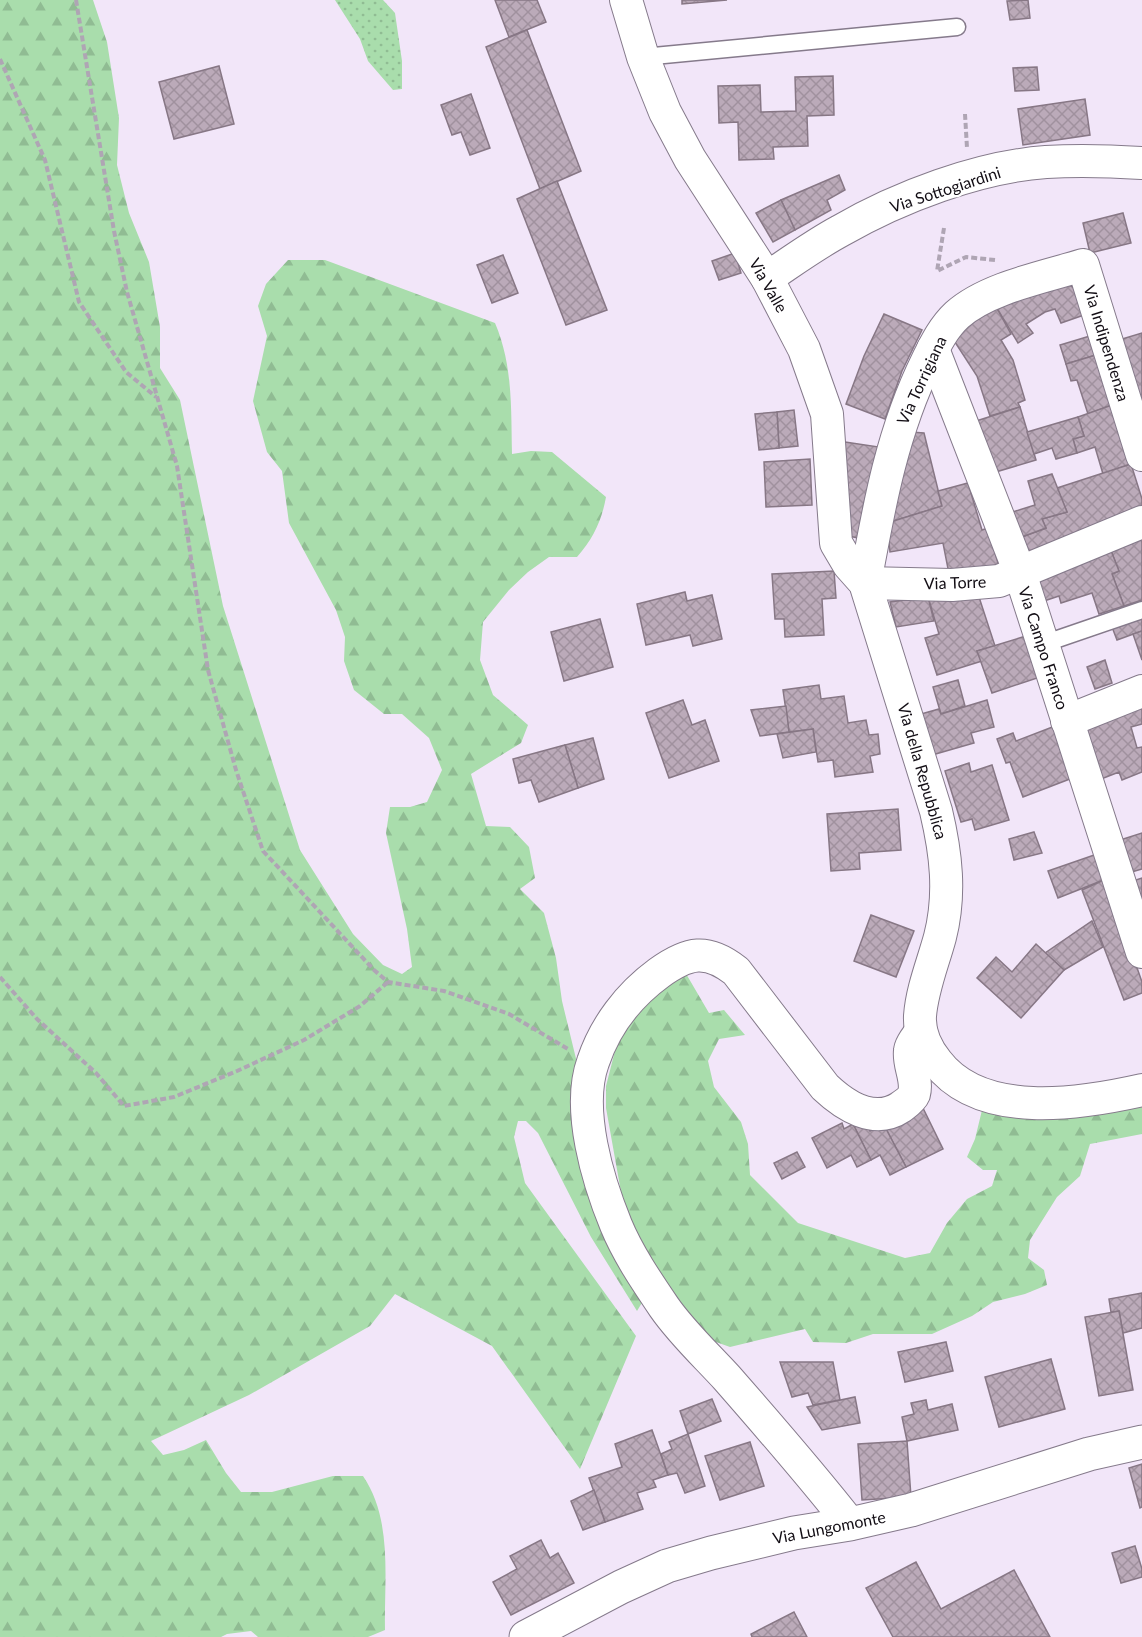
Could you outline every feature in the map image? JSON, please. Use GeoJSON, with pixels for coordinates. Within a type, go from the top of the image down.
{"type":"FeatureCollection","features":[{"type":"Feature","properties":{"kind":"street","name":"Via Valle"},"geometry":{"type":"LineString","coordinates":[[626,0],[643,57],[665,112],[690,159],[767,278],[804,349],[827,414],[836,543],[849,565],[865,583]]}},
{"type":"Feature","properties":{"kind":"street","name":"Via Sottogiardini"},"geometry":{"type":"LineString","coordinates":[[767,278],[822,241],[867,216],[925,192],[977,176],[1046,162],[1142,163]]}},
{"type":"Feature","properties":{"kind":"street","name":"Via Torrigiana"},"geometry":{"type":"LineString","coordinates":[[865,583],[878,512],[898,428],[916,384],[945,328],[957,314],[978,301],[1001,291],[1083,265]]}},
{"type":"Feature","properties":{"kind":"street","name":"Via Indipendenza"},"geometry":{"type":"LineString","coordinates":[[1083,265],[1142,455]]}},
{"type":"Feature","properties":{"kind":"street","name":"Via Campo Franco"},"geometry":{"type":"LineString","coordinates":[[933,349],[1020,573],[1142,952]]}},
{"type":"Feature","properties":{"kind":"street","name":"Via Torre"},"geometry":{"type":"LineString","coordinates":[[865,583],[952,585],[999,580],[1142,522]]}},
{"type":"Feature","properties":{"kind":"street","name":"Via della Repubblica"},"geometry":{"type":"LineString","coordinates":[[865,583],[944,841],[947,892],[945,910],[922,1001],[921,1031],[927,1049],[954,1081],[987,1096],[1053,1104],[1142,1090]]}},
{"type":"Feature","properties":{"kind":"street"},"geometry":{"type":"LineString","coordinates":[[1068,721],[1142,691]]}},
{"type":"Feature","properties":{"kind":"street"},"geometry":{"type":"LineString","coordinates":[[850,1524],[818,1483],[666,1310],[630,1252],[616,1226],[602,1186],[594,1152],[587,1102],[592,1063],[605,1035],[633,995],[673,963],[693,955],[710,956],[736,971],[825,1087],[839,1100],[854,1109],[884,1113],[906,1104],[914,1095],[909,1051],[921,1031]]}},
{"type":"Feature","properties":{"kind":"street","name":"Via Lungomonte"},"geometry":{"type":"LineString","coordinates":[[526,1637],[621,1587],[668,1566],[794,1533],[850,1524],[911,1510],[1089,1454],[1142,1442]]}},
{"type":"Feature","properties":{"kind":"lane"},"geometry":{"type":"LineString","coordinates":[[643,57],[957,27]]}},
{"type":"Feature","properties":{"kind":"lane"},"geometry":{"type":"LineString","coordinates":[[1042,644],[1142,610]]}},
{"type":"Feature","properties":{"kind":"path"},"geometry":{"type":"LineString","coordinates":[[75,0],[114,231],[127,292],[177,466],[208,670],[236,770],[263,851],[374,970],[388,982],[444,992],[509,1014],[592,1063]]}},
{"type":"Feature","properties":{"kind":"path"},"geometry":{"type":"LineString","coordinates":[[0,59],[45,160],[79,302],[126,372],[156,398]]}},
{"type":"Feature","properties":{"kind":"path"},"geometry":{"type":"LineString","coordinates":[[944,228],[937,272],[966,257],[999,260]]}},
{"type":"Feature","properties":{"kind":"path"},"geometry":{"type":"LineString","coordinates":[[0,976],[37,1019],[96,1073],[124,1106],[174,1097],[304,1040],[360,1006],[388,982]]}},
{"type":"Feature","properties":{"kind":"green space"},"geometry":{"type":"Polygon","coordinates":[[[0,0],[93,0],[107,42],[119,118],[117,165],[129,213],[149,262],[160,327],[160,368],[180,400],[223,606],[300,850],[353,934],[383,965],[402,974],[412,967],[407,929],[386,833],[390,807],[410,807],[427,802],[442,770],[429,738],[402,714],[384,714],[354,690],[344,661],[345,637],[336,610],[289,523],[282,471],[267,452],[253,401],[267,336],[258,306],[266,284],[288,260],[325,260],[495,323],[508,371],[512,454],[531,451],[552,452],[606,497],[596,529],[577,557],[549,557],[509,590],[483,622],[480,660],[493,695],[528,725],[521,743],[471,774],[486,826],[510,827],[529,847],[535,878],[520,889],[544,913],[556,958],[562,1001],[579,1071],[643,1301],[637,1311],[591,1237],[538,1133],[526,1121],[518,1121],[514,1137],[525,1183],[636,1336],[580,1469],[492,1346],[395,1294],[370,1326],[249,1395],[151,1441],[163,1455],[184,1450],[206,1440],[226,1473],[241,1492],[272,1492],[333,1476],[363,1476],[373,1493],[379,1511],[386,1570],[385,1630],[368,1637],[258,1637],[251,1631],[221,1637],[0,1637],[0,0]]]}},
{"type":"Feature","properties":{"kind":"green space"},"geometry":{"type":"Polygon","coordinates":[[[335,0],[383,0],[395,13],[402,61],[402,89],[393,90],[368,61],[360,39],[335,0]]]}},
{"type":"Feature","properties":{"kind":"green space"},"geometry":{"type":"Polygon","coordinates":[[[685,972],[709,1013],[724,1010],[745,1035],[719,1039],[708,1061],[714,1087],[741,1122],[748,1144],[750,1175],[798,1223],[905,1258],[930,1253],[947,1223],[967,1199],[992,1186],[997,1170],[983,1170],[967,1157],[975,1139],[983,1106],[1142,1100],[1142,1134],[1090,1144],[1080,1176],[1057,1197],[1030,1240],[1028,1258],[1044,1270],[1047,1285],[1025,1294],[993,1302],[972,1316],[932,1334],[873,1334],[846,1343],[813,1342],[805,1329],[730,1347],[702,1337],[679,1311],[638,1238],[621,1192],[606,1108],[606,1086],[617,1043],[639,1004],[685,972]]]}},
{"type":"Feature","properties":{"kind":"building"},"geometry":{"type":"Polygon","coordinates":[[[495,0],[537,0],[546,22],[509,37],[495,0]]]}},
{"type":"Feature","properties":{"kind":"building"},"geometry":{"type":"Polygon","coordinates":[[[682,0],[727,0],[682,4],[682,0]]]}},
{"type":"Feature","properties":{"kind":"building"},"geometry":{"type":"Polygon","coordinates":[[[1028,0],[1030,18],[1010,20],[1007,1],[1028,0]]]}},
{"type":"Feature","properties":{"kind":"building"},"geometry":{"type":"Polygon","coordinates":[[[527,30],[581,171],[540,189],[486,47],[527,30]]]}},
{"type":"Feature","properties":{"kind":"building"},"geometry":{"type":"Polygon","coordinates":[[[219,66],[234,124],[174,139],[159,82],[219,66]]]}},
{"type":"Feature","properties":{"kind":"building"},"geometry":{"type":"Polygon","coordinates":[[[1037,67],[1039,90],[1015,91],[1013,68],[1037,67]]]}},
{"type":"Feature","properties":{"kind":"building"},"geometry":{"type":"Polygon","coordinates":[[[833,76],[834,115],[807,116],[808,146],[773,147],[774,159],[739,160],[738,122],[719,123],[718,86],[760,85],[761,112],[796,111],[795,77],[833,76]]]}},
{"type":"Feature","properties":{"kind":"building"},"geometry":{"type":"Polygon","coordinates":[[[471,94],[490,148],[470,155],[461,132],[452,135],[441,105],[471,94]]]}},
{"type":"Feature","properties":{"kind":"building"},"geometry":{"type":"Polygon","coordinates":[[[1085,99],[1090,135],[1023,145],[1018,109],[1085,99]]]}},
{"type":"Feature","properties":{"kind":"building"},"geometry":{"type":"Polygon","coordinates":[[[839,175],[845,190],[827,200],[831,210],[795,230],[781,200],[839,175]]]}},
{"type":"Feature","properties":{"kind":"building"},"geometry":{"type":"Polygon","coordinates":[[[557,181],[607,310],[566,325],[517,199],[557,181]]]}},
{"type":"Feature","properties":{"kind":"building"},"geometry":{"type":"Polygon","coordinates":[[[781,200],[795,230],[773,242],[756,213],[781,200]]]}},
{"type":"Feature","properties":{"kind":"building"},"geometry":{"type":"Polygon","coordinates":[[[1123,213],[1131,243],[1090,253],[1083,223],[1123,213]]]}},
{"type":"Feature","properties":{"kind":"building"},"geometry":{"type":"Polygon","coordinates":[[[735,253],[741,273],[719,280],[712,261],[735,253]]]}},
{"type":"Feature","properties":{"kind":"building"},"geometry":{"type":"Polygon","coordinates":[[[503,255],[518,293],[492,303],[477,265],[503,255]]]}},
{"type":"Feature","properties":{"kind":"building"},"geometry":{"type":"Polygon","coordinates":[[[1065,282],[1075,289],[1084,315],[1061,323],[1055,309],[1045,312],[1026,324],[1033,333],[1018,343],[995,305],[1065,282]]]}},
{"type":"Feature","properties":{"kind":"building"},"geometry":{"type":"Polygon","coordinates":[[[995,305],[1011,334],[1001,340],[1013,360],[1025,400],[1018,403],[1020,407],[990,416],[977,376],[951,336],[995,305]]]}},
{"type":"Feature","properties":{"kind":"building"},"geometry":{"type":"Polygon","coordinates":[[[884,314],[922,330],[902,371],[885,419],[846,404],[864,356],[884,314]]]}},
{"type":"Feature","properties":{"kind":"building"},"geometry":{"type":"Polygon","coordinates":[[[1142,333],[1142,434],[1122,339],[1142,333]]]}},
{"type":"Feature","properties":{"kind":"building"},"geometry":{"type":"Polygon","coordinates":[[[1090,336],[1096,355],[1066,364],[1060,345],[1090,336]]]}},
{"type":"Feature","properties":{"kind":"building"},"geometry":{"type":"Polygon","coordinates":[[[1096,355],[1112,405],[1088,414],[1077,380],[1071,381],[1066,364],[1096,355]]]}},
{"type":"Feature","properties":{"kind":"building"},"geometry":{"type":"Polygon","coordinates":[[[1112,405],[1131,464],[1103,474],[1095,447],[1077,453],[1073,439],[1084,436],[1078,417],[1112,405]]]}},
{"type":"Feature","properties":{"kind":"building"},"geometry":{"type":"Polygon","coordinates":[[[1020,407],[1036,460],[989,474],[973,422],[1020,407]]]}},
{"type":"Feature","properties":{"kind":"building"},"geometry":{"type":"Polygon","coordinates":[[[794,410],[798,446],[779,448],[777,412],[794,410]]]}},
{"type":"Feature","properties":{"kind":"building"},"geometry":{"type":"Polygon","coordinates":[[[777,412],[779,448],[759,450],[755,414],[777,412]]]}},
{"type":"Feature","properties":{"kind":"building"},"geometry":{"type":"Polygon","coordinates":[[[1078,417],[1084,436],[1073,439],[1077,453],[1056,459],[1052,448],[1034,454],[1027,432],[1078,417]]]}},
{"type":"Feature","properties":{"kind":"building"},"geometry":{"type":"Polygon","coordinates":[[[910,432],[924,433],[942,506],[887,523],[910,432]]]}},
{"type":"Feature","properties":{"kind":"building"},"geometry":{"type":"Polygon","coordinates":[[[845,442],[879,447],[864,503],[858,538],[844,535],[845,442]]]}},
{"type":"Feature","properties":{"kind":"building"},"geometry":{"type":"Polygon","coordinates":[[[810,459],[812,505],[766,507],[764,462],[810,459]]]}},
{"type":"Feature","properties":{"kind":"building"},"geometry":{"type":"Polygon","coordinates":[[[1131,464],[1142,499],[1142,512],[1017,562],[1011,541],[1046,528],[1042,519],[1067,512],[1057,488],[1131,464]]]}},
{"type":"Feature","properties":{"kind":"building"},"geometry":{"type":"Polygon","coordinates":[[[1052,474],[1067,512],[1042,519],[1046,528],[1011,541],[1003,515],[1035,505],[1028,481],[1052,474]]]}},
{"type":"Feature","properties":{"kind":"building"},"geometry":{"type":"Polygon","coordinates":[[[968,483],[982,530],[988,528],[1000,570],[950,579],[943,543],[890,552],[887,523],[942,506],[938,491],[968,483]]]}},
{"type":"Feature","properties":{"kind":"building"},"geometry":{"type":"Polygon","coordinates":[[[1142,530],[1142,600],[1124,606],[1112,574],[1119,571],[1108,543],[1142,530]]]}},
{"type":"Feature","properties":{"kind":"building"},"geometry":{"type":"Polygon","coordinates":[[[1108,543],[1119,571],[1112,574],[1124,606],[1099,614],[1092,593],[1061,603],[1059,596],[1032,605],[1023,577],[1108,543]]]}},
{"type":"Feature","properties":{"kind":"building"},"geometry":{"type":"Polygon","coordinates":[[[834,571],[836,598],[822,599],[824,635],[785,637],[784,619],[775,619],[772,574],[834,571]]]}},
{"type":"Feature","properties":{"kind":"building"},"geometry":{"type":"Polygon","coordinates":[[[685,592],[687,601],[712,595],[722,639],[693,646],[690,635],[646,645],[637,604],[685,592]]]}},
{"type":"Feature","properties":{"kind":"building"},"geometry":{"type":"Polygon","coordinates":[[[978,594],[995,646],[977,651],[982,661],[937,675],[925,638],[939,634],[928,597],[978,594]]]}},
{"type":"Feature","properties":{"kind":"building"},"geometry":{"type":"Polygon","coordinates":[[[928,597],[934,621],[896,627],[890,602],[928,597]]]}},
{"type":"Feature","properties":{"kind":"building"},"geometry":{"type":"Polygon","coordinates":[[[1142,616],[1142,631],[1117,640],[1112,627],[1142,616]]]}},
{"type":"Feature","properties":{"kind":"building"},"geometry":{"type":"Polygon","coordinates":[[[600,619],[613,667],[564,681],[551,632],[600,619]]]}},
{"type":"Feature","properties":{"kind":"building"},"geometry":{"type":"Polygon","coordinates":[[[1142,631],[1142,660],[1133,634],[1142,631]]]}},
{"type":"Feature","properties":{"kind":"building"},"geometry":{"type":"Polygon","coordinates":[[[1026,636],[1040,677],[992,693],[977,651],[1026,636]]]}},
{"type":"Feature","properties":{"kind":"building"},"geometry":{"type":"Polygon","coordinates":[[[1105,660],[1112,683],[1095,689],[1087,667],[1105,660]]]}},
{"type":"Feature","properties":{"kind":"building"},"geometry":{"type":"Polygon","coordinates":[[[958,680],[965,706],[941,714],[933,687],[958,680]]]}},
{"type":"Feature","properties":{"kind":"building"},"geometry":{"type":"Polygon","coordinates":[[[819,685],[821,699],[844,696],[848,723],[866,720],[869,735],[878,734],[880,754],[870,756],[873,772],[835,777],[833,760],[818,762],[813,729],[789,732],[783,690],[819,685]]]}},
{"type":"Feature","properties":{"kind":"building"},"geometry":{"type":"Polygon","coordinates":[[[1142,698],[1142,724],[1131,727],[1137,748],[1142,747],[1142,772],[1122,780],[1119,772],[1096,781],[1077,725],[1142,698]]]}},
{"type":"Feature","properties":{"kind":"building"},"geometry":{"type":"Polygon","coordinates":[[[683,700],[692,725],[705,720],[719,761],[669,778],[646,713],[683,700]]]}},
{"type":"Feature","properties":{"kind":"building"},"geometry":{"type":"Polygon","coordinates":[[[987,700],[994,727],[971,733],[974,743],[932,755],[921,714],[939,709],[941,714],[987,700]]]}},
{"type":"Feature","properties":{"kind":"building"},"geometry":{"type":"Polygon","coordinates":[[[786,706],[789,732],[760,736],[751,710],[786,706]]]}},
{"type":"Feature","properties":{"kind":"building"},"geometry":{"type":"Polygon","coordinates":[[[1055,726],[1075,777],[1023,797],[1010,762],[1006,763],[997,739],[1013,733],[1016,741],[1055,726]]]}},
{"type":"Feature","properties":{"kind":"building"},"geometry":{"type":"Polygon","coordinates":[[[813,729],[816,752],[783,758],[777,734],[813,729]]]}},
{"type":"Feature","properties":{"kind":"building"},"geometry":{"type":"Polygon","coordinates":[[[593,738],[604,779],[578,788],[565,745],[593,738]]]}},
{"type":"Feature","properties":{"kind":"building"},"geometry":{"type":"Polygon","coordinates":[[[565,745],[578,788],[539,802],[531,780],[519,783],[513,759],[565,745]]]}},
{"type":"Feature","properties":{"kind":"building"},"geometry":{"type":"Polygon","coordinates":[[[969,763],[971,772],[992,765],[1009,820],[975,830],[972,819],[961,822],[945,771],[969,763]]]}},
{"type":"Feature","properties":{"kind":"building"},"geometry":{"type":"Polygon","coordinates":[[[898,809],[901,850],[859,853],[860,869],[831,871],[827,814],[898,809]]]}},
{"type":"Feature","properties":{"kind":"building"},"geometry":{"type":"Polygon","coordinates":[[[1034,832],[1042,853],[1014,860],[1009,839],[1034,832]]]}},
{"type":"Feature","properties":{"kind":"building"},"geometry":{"type":"Polygon","coordinates":[[[1142,833],[1142,869],[1128,873],[1117,841],[1142,833]]]}},
{"type":"Feature","properties":{"kind":"building"},"geometry":{"type":"Polygon","coordinates":[[[1100,853],[1106,879],[1058,898],[1048,871],[1100,853]]]}},
{"type":"Feature","properties":{"kind":"building"},"geometry":{"type":"Polygon","coordinates":[[[1142,878],[1142,917],[1130,882],[1142,878]]]}},
{"type":"Feature","properties":{"kind":"building"},"geometry":{"type":"Polygon","coordinates":[[[1106,879],[1142,982],[1142,993],[1124,1000],[1082,890],[1106,879]]]}},
{"type":"Feature","properties":{"kind":"building"},"geometry":{"type":"Polygon","coordinates":[[[871,915],[914,931],[896,977],[854,961],[871,915]]]}},
{"type":"Feature","properties":{"kind":"building"},"geometry":{"type":"Polygon","coordinates":[[[1092,921],[1103,947],[1064,970],[1045,953],[1092,921]]]}},
{"type":"Feature","properties":{"kind":"building"},"geometry":{"type":"Polygon","coordinates":[[[1036,944],[1064,970],[1021,1018],[977,978],[996,957],[1012,972],[1036,944]]]}},
{"type":"Feature","properties":{"kind":"building"},"geometry":{"type":"Polygon","coordinates":[[[922,1106],[943,1149],[906,1167],[884,1125],[922,1106]]]}},
{"type":"Feature","properties":{"kind":"building"},"geometry":{"type":"Polygon","coordinates":[[[864,1119],[870,1131],[884,1125],[906,1167],[890,1175],[880,1155],[871,1160],[853,1124],[864,1119]]]}},
{"type":"Feature","properties":{"kind":"building"},"geometry":{"type":"Polygon","coordinates":[[[842,1123],[844,1129],[853,1124],[871,1160],[857,1167],[851,1155],[827,1168],[812,1138],[842,1123]]]}},
{"type":"Feature","properties":{"kind":"building"},"geometry":{"type":"Polygon","coordinates":[[[797,1152],[805,1167],[782,1179],[774,1163],[797,1152]]]}},
{"type":"Feature","properties":{"kind":"building"},"geometry":{"type":"Polygon","coordinates":[[[1142,1293],[1142,1328],[1123,1333],[1119,1311],[1111,1312],[1109,1299],[1142,1293]]]}},
{"type":"Feature","properties":{"kind":"building"},"geometry":{"type":"Polygon","coordinates":[[[1119,1311],[1133,1390],[1099,1396],[1085,1317],[1119,1311]]]}},
{"type":"Feature","properties":{"kind":"building"},"geometry":{"type":"Polygon","coordinates":[[[946,1342],[953,1371],[905,1382],[898,1352],[946,1342]]]}},
{"type":"Feature","properties":{"kind":"building"},"geometry":{"type":"Polygon","coordinates":[[[1051,1359],[1065,1409],[999,1427],[985,1377],[1051,1359]]]}},
{"type":"Feature","properties":{"kind":"building"},"geometry":{"type":"Polygon","coordinates":[[[780,1362],[833,1362],[840,1400],[813,1405],[808,1393],[792,1397],[780,1362]]]}},
{"type":"Feature","properties":{"kind":"building"},"geometry":{"type":"Polygon","coordinates":[[[855,1397],[860,1423],[822,1430],[807,1407],[855,1397]]]}},
{"type":"Feature","properties":{"kind":"building"},"geometry":{"type":"Polygon","coordinates":[[[712,1399],[721,1421],[688,1434],[680,1411],[712,1399]]]}},
{"type":"Feature","properties":{"kind":"building"},"geometry":{"type":"Polygon","coordinates":[[[926,1400],[928,1410],[952,1404],[958,1430],[907,1441],[902,1417],[914,1414],[911,1403],[926,1400]]]}},
{"type":"Feature","properties":{"kind":"building"},"geometry":{"type":"Polygon","coordinates":[[[652,1430],[668,1475],[653,1480],[656,1487],[637,1493],[643,1509],[605,1522],[589,1478],[622,1467],[615,1444],[652,1430]]]}},
{"type":"Feature","properties":{"kind":"building"},"geometry":{"type":"Polygon","coordinates":[[[688,1434],[705,1486],[685,1493],[677,1473],[668,1475],[661,1454],[672,1449],[669,1442],[688,1434]]]}},
{"type":"Feature","properties":{"kind":"building"},"geometry":{"type":"Polygon","coordinates":[[[907,1441],[911,1497],[862,1500],[858,1444],[907,1441]]]}},
{"type":"Feature","properties":{"kind":"building"},"geometry":{"type":"Polygon","coordinates":[[[750,1442],[764,1486],[720,1500],[705,1456],[750,1442]]]}},
{"type":"Feature","properties":{"kind":"building"},"geometry":{"type":"Polygon","coordinates":[[[1142,1464],[1142,1507],[1140,1508],[1129,1468],[1142,1464]]]}},
{"type":"Feature","properties":{"kind":"building"},"geometry":{"type":"Polygon","coordinates":[[[594,1490],[605,1522],[583,1530],[571,1501],[594,1490]]]}},
{"type":"Feature","properties":{"kind":"building"},"geometry":{"type":"Polygon","coordinates":[[[541,1540],[550,1558],[558,1553],[574,1583],[511,1615],[493,1582],[517,1569],[510,1556],[541,1540]]]}},
{"type":"Feature","properties":{"kind":"building"},"geometry":{"type":"Polygon","coordinates":[[[1135,1546],[1142,1577],[1121,1583],[1112,1553],[1135,1546]]]}},
{"type":"Feature","properties":{"kind":"building"},"geometry":{"type":"Polygon","coordinates":[[[916,1562],[941,1609],[1014,1570],[1050,1637],[893,1637],[866,1588],[916,1562]]]}},
{"type":"Feature","properties":{"kind":"building"},"geometry":{"type":"Polygon","coordinates":[[[794,1612],[807,1637],[752,1637],[751,1634],[794,1612]]]}}]}
